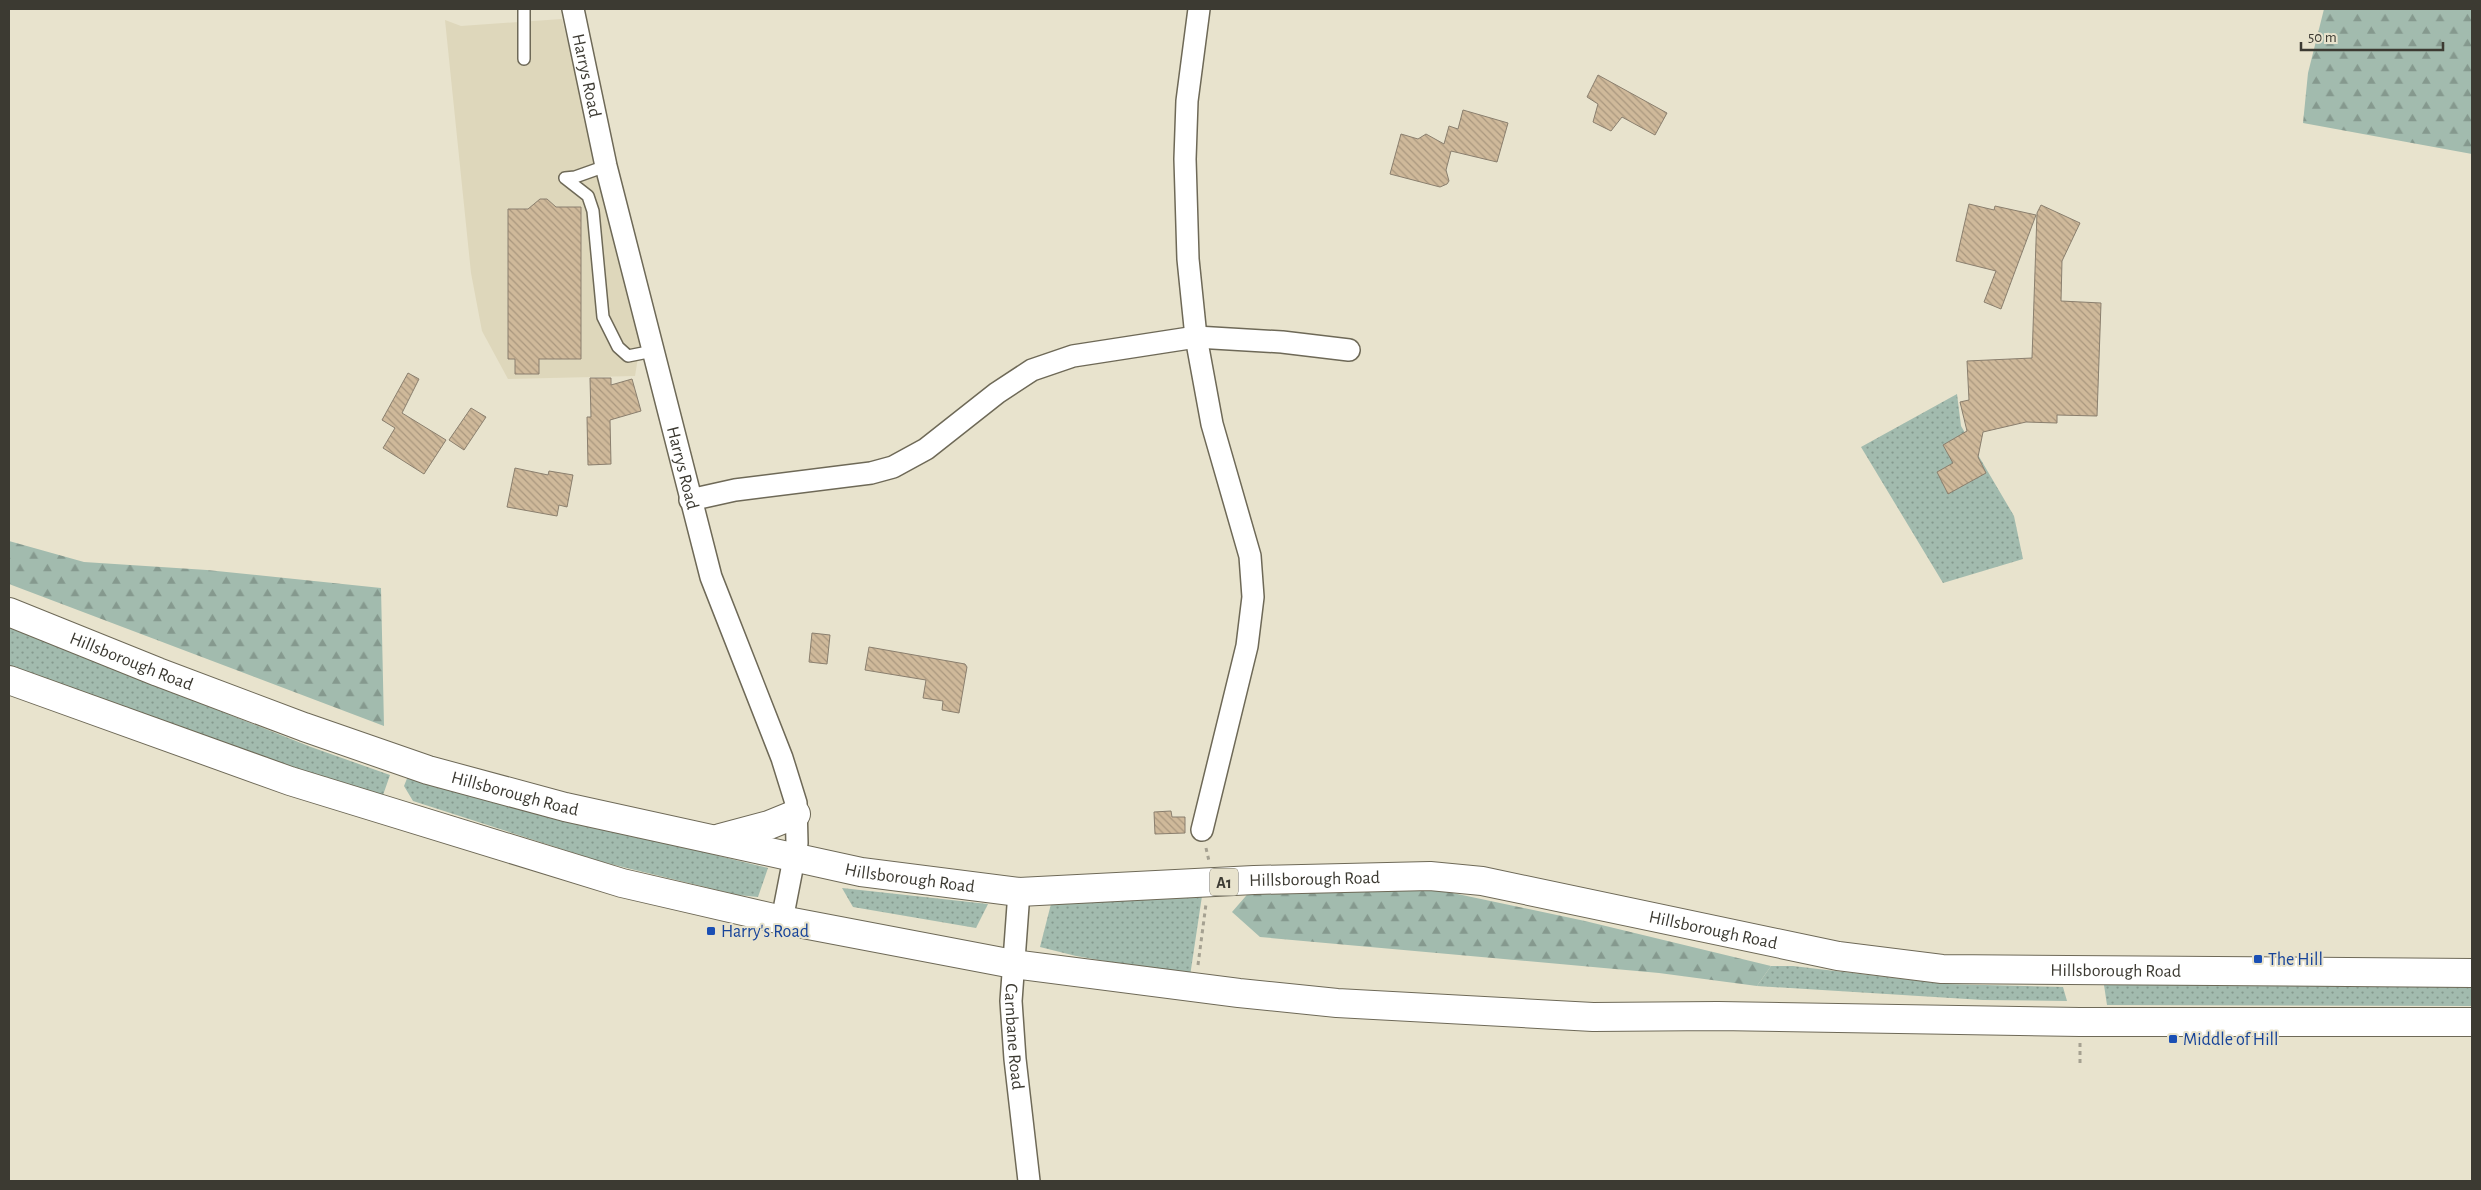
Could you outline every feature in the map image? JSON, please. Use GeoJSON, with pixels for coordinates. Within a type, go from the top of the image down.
{"type":"FeatureCollection","features":[{"type":"Feature","properties":{"kind":"highway","name":"Hillsborough Road"},"geometry":{"type":"LineString","coordinates":[[9,612],[167,676],[400,761],[565,807],[861,872],[1019,892],[1209,882],[1430,876],[1482,880],[1838,956],[1942,969],[2472,973]]}},
{"type":"Feature","properties":{"kind":"highway"},"geometry":{"type":"LineString","coordinates":[[9,680],[290,781],[622,883],[782,920],[1013,964],[1346,1004],[1593,1017],[1727,1016],[2080,1022],[2472,1022]]}},
{"type":"Feature","properties":{"kind":"highway"},"geometry":{"type":"LineString","coordinates":[[713,840],[769,825],[796,814]]}},
{"type":"Feature","properties":{"kind":"street","name":"Harrys Road"},"geometry":{"type":"LineString","coordinates":[[573,9],[606,166],[711,577],[782,758],[796,803],[797,843],[782,920]]}},
{"type":"Feature","properties":{"kind":"street"},"geometry":{"type":"LineString","coordinates":[[1199,9],[1187,101],[1185,159],[1188,259],[1196,337],[1212,424],[1250,556],[1253,597],[1247,646],[1202,830]]}},
{"type":"Feature","properties":{"kind":"street"},"geometry":{"type":"LineString","coordinates":[[690,500],[734,490],[871,474],[893,467],[926,449],[997,393],[1032,370],[1073,356],[1196,337],[1282,342],[1349,350]]}},
{"type":"Feature","properties":{"kind":"street","name":"Carnbane Road"},"geometry":{"type":"LineString","coordinates":[[1019,892],[1011,1002],[1015,1059],[1029,1181]]}},
{"type":"Feature","properties":{"kind":"lane"},"geometry":{"type":"LineString","coordinates":[[524,9],[524,59]]}},
{"type":"Feature","properties":{"kind":"lane"},"geometry":{"type":"LineString","coordinates":[[606,166],[575,177],[565,178],[588,196],[593,211],[603,318],[614,340],[618,347],[628,356],[653,351]]}},
{"type":"Feature","properties":{"kind":"path"},"geometry":{"type":"LineString","coordinates":[[1195,987],[1209,882]]}},
{"type":"Feature","properties":{"kind":"shaded area"},"geometry":{"type":"Polygon","coordinates":[[[562,19],[641,339],[635,376],[508,379],[482,331],[471,273],[445,20],[461,26],[562,19]]]}},
{"type":"Feature","properties":{"kind":"green space"},"geometry":{"type":"Polygon","coordinates":[[[2324,9],[2472,9],[2472,154],[2303,123],[2308,73],[2324,9]]]}},
{"type":"Feature","properties":{"kind":"green space"},"geometry":{"type":"Polygon","coordinates":[[[1957,394],[1961,426],[2014,516],[2023,559],[1943,583],[1861,447],[1957,394]]]}},
{"type":"Feature","properties":{"kind":"green space"},"geometry":{"type":"Polygon","coordinates":[[[9,541],[84,562],[207,570],[381,588],[384,726],[9,584],[9,541]]]}},
{"type":"Feature","properties":{"kind":"green space"},"geometry":{"type":"Polygon","coordinates":[[[9,627],[311,747],[390,775],[382,798],[9,669],[9,627]]]}},
{"type":"Feature","properties":{"kind":"green space"},"geometry":{"type":"Polygon","coordinates":[[[408,776],[569,819],[768,868],[758,897],[738,895],[602,862],[413,801],[404,786],[408,776]]]}},
{"type":"Feature","properties":{"kind":"green space"},"geometry":{"type":"Polygon","coordinates":[[[842,888],[988,904],[976,928],[853,907],[842,888]]]}},
{"type":"Feature","properties":{"kind":"green space"},"geometry":{"type":"Polygon","coordinates":[[[1429,888],[1585,921],[1771,966],[1757,986],[1659,973],[1260,937],[1232,912],[1252,889],[1429,888]]]}},
{"type":"Feature","properties":{"kind":"green space"},"geometry":{"type":"Polygon","coordinates":[[[1202,896],[1190,976],[1076,956],[1040,947],[1052,900],[1202,896]]]}},
{"type":"Feature","properties":{"kind":"green space"},"geometry":{"type":"Polygon","coordinates":[[[1771,966],[1793,966],[1946,984],[2063,987],[2067,1001],[1983,1000],[1757,986],[1771,966]]]}},
{"type":"Feature","properties":{"kind":"green space"},"geometry":{"type":"Polygon","coordinates":[[[2104,985],[2472,985],[2472,1006],[2107,1005],[2104,985]]]}},
{"type":"Feature","properties":{"kind":"building"},"geometry":{"type":"Polygon","coordinates":[[[1598,75],[1667,113],[1655,135],[1622,117],[1611,131],[1593,122],[1598,104],[1587,97],[1598,75]]]}},
{"type":"Feature","properties":{"kind":"building"},"geometry":{"type":"Polygon","coordinates":[[[1463,110],[1508,123],[1497,162],[1451,151],[1446,170],[1449,181],[1440,187],[1390,174],[1401,134],[1418,139],[1426,134],[1444,144],[1449,126],[1458,129],[1463,110]]]}},
{"type":"Feature","properties":{"kind":"building"},"geometry":{"type":"Polygon","coordinates":[[[540,199],[547,199],[556,207],[581,207],[581,359],[539,359],[539,374],[515,374],[515,359],[508,359],[508,209],[528,209],[540,199]]]}},
{"type":"Feature","properties":{"kind":"building"},"geometry":{"type":"Polygon","coordinates":[[[1969,204],[1994,210],[1995,206],[2036,215],[2001,309],[1984,302],[1996,271],[1956,261],[1969,204]]]}},
{"type":"Feature","properties":{"kind":"building"},"geometry":{"type":"Polygon","coordinates":[[[2041,205],[2080,223],[2062,261],[2061,301],[2101,303],[2097,416],[2057,415],[2057,423],[2026,422],[1983,432],[1978,457],[1986,473],[1948,494],[1937,472],[1953,463],[1943,445],[1967,431],[1960,402],[1969,400],[1967,361],[2032,358],[2037,213],[2041,205]]]}},
{"type":"Feature","properties":{"kind":"building"},"geometry":{"type":"Polygon","coordinates":[[[408,373],[419,379],[402,413],[446,440],[424,474],[383,448],[395,428],[382,420],[408,373]]]}},
{"type":"Feature","properties":{"kind":"building"},"geometry":{"type":"Polygon","coordinates":[[[590,378],[611,378],[611,385],[632,379],[641,411],[610,420],[611,464],[588,465],[587,417],[591,417],[590,378]]]}},
{"type":"Feature","properties":{"kind":"building"},"geometry":{"type":"Polygon","coordinates":[[[471,408],[486,417],[464,450],[449,440],[471,408]]]}},
{"type":"Feature","properties":{"kind":"building"},"geometry":{"type":"Polygon","coordinates":[[[515,468],[548,475],[549,471],[573,475],[567,507],[559,505],[557,516],[507,507],[515,468]]]}},
{"type":"Feature","properties":{"kind":"building"},"geometry":{"type":"Polygon","coordinates":[[[812,633],[830,635],[827,664],[809,662],[812,633]]]}},
{"type":"Feature","properties":{"kind":"building"},"geometry":{"type":"Polygon","coordinates":[[[869,647],[965,664],[967,667],[959,713],[942,710],[943,701],[923,698],[926,680],[865,670],[869,647]]]}},
{"type":"Feature","properties":{"kind":"building"},"geometry":{"type":"Polygon","coordinates":[[[1171,811],[1172,817],[1185,817],[1185,833],[1155,834],[1154,812],[1171,811]]]}},
{"type":"Feature","properties":{"kind":"place","name":"Harry's Road"},"geometry":{"type":"Point","coordinates":[711,931]}},
{"type":"Feature","properties":{"kind":"place","name":"The Hill"},"geometry":{"type":"Point","coordinates":[2258,959]}},
{"type":"Feature","properties":{"kind":"place","name":"Middle of Hill"},"geometry":{"type":"Point","coordinates":[2173,1039]}}]}
